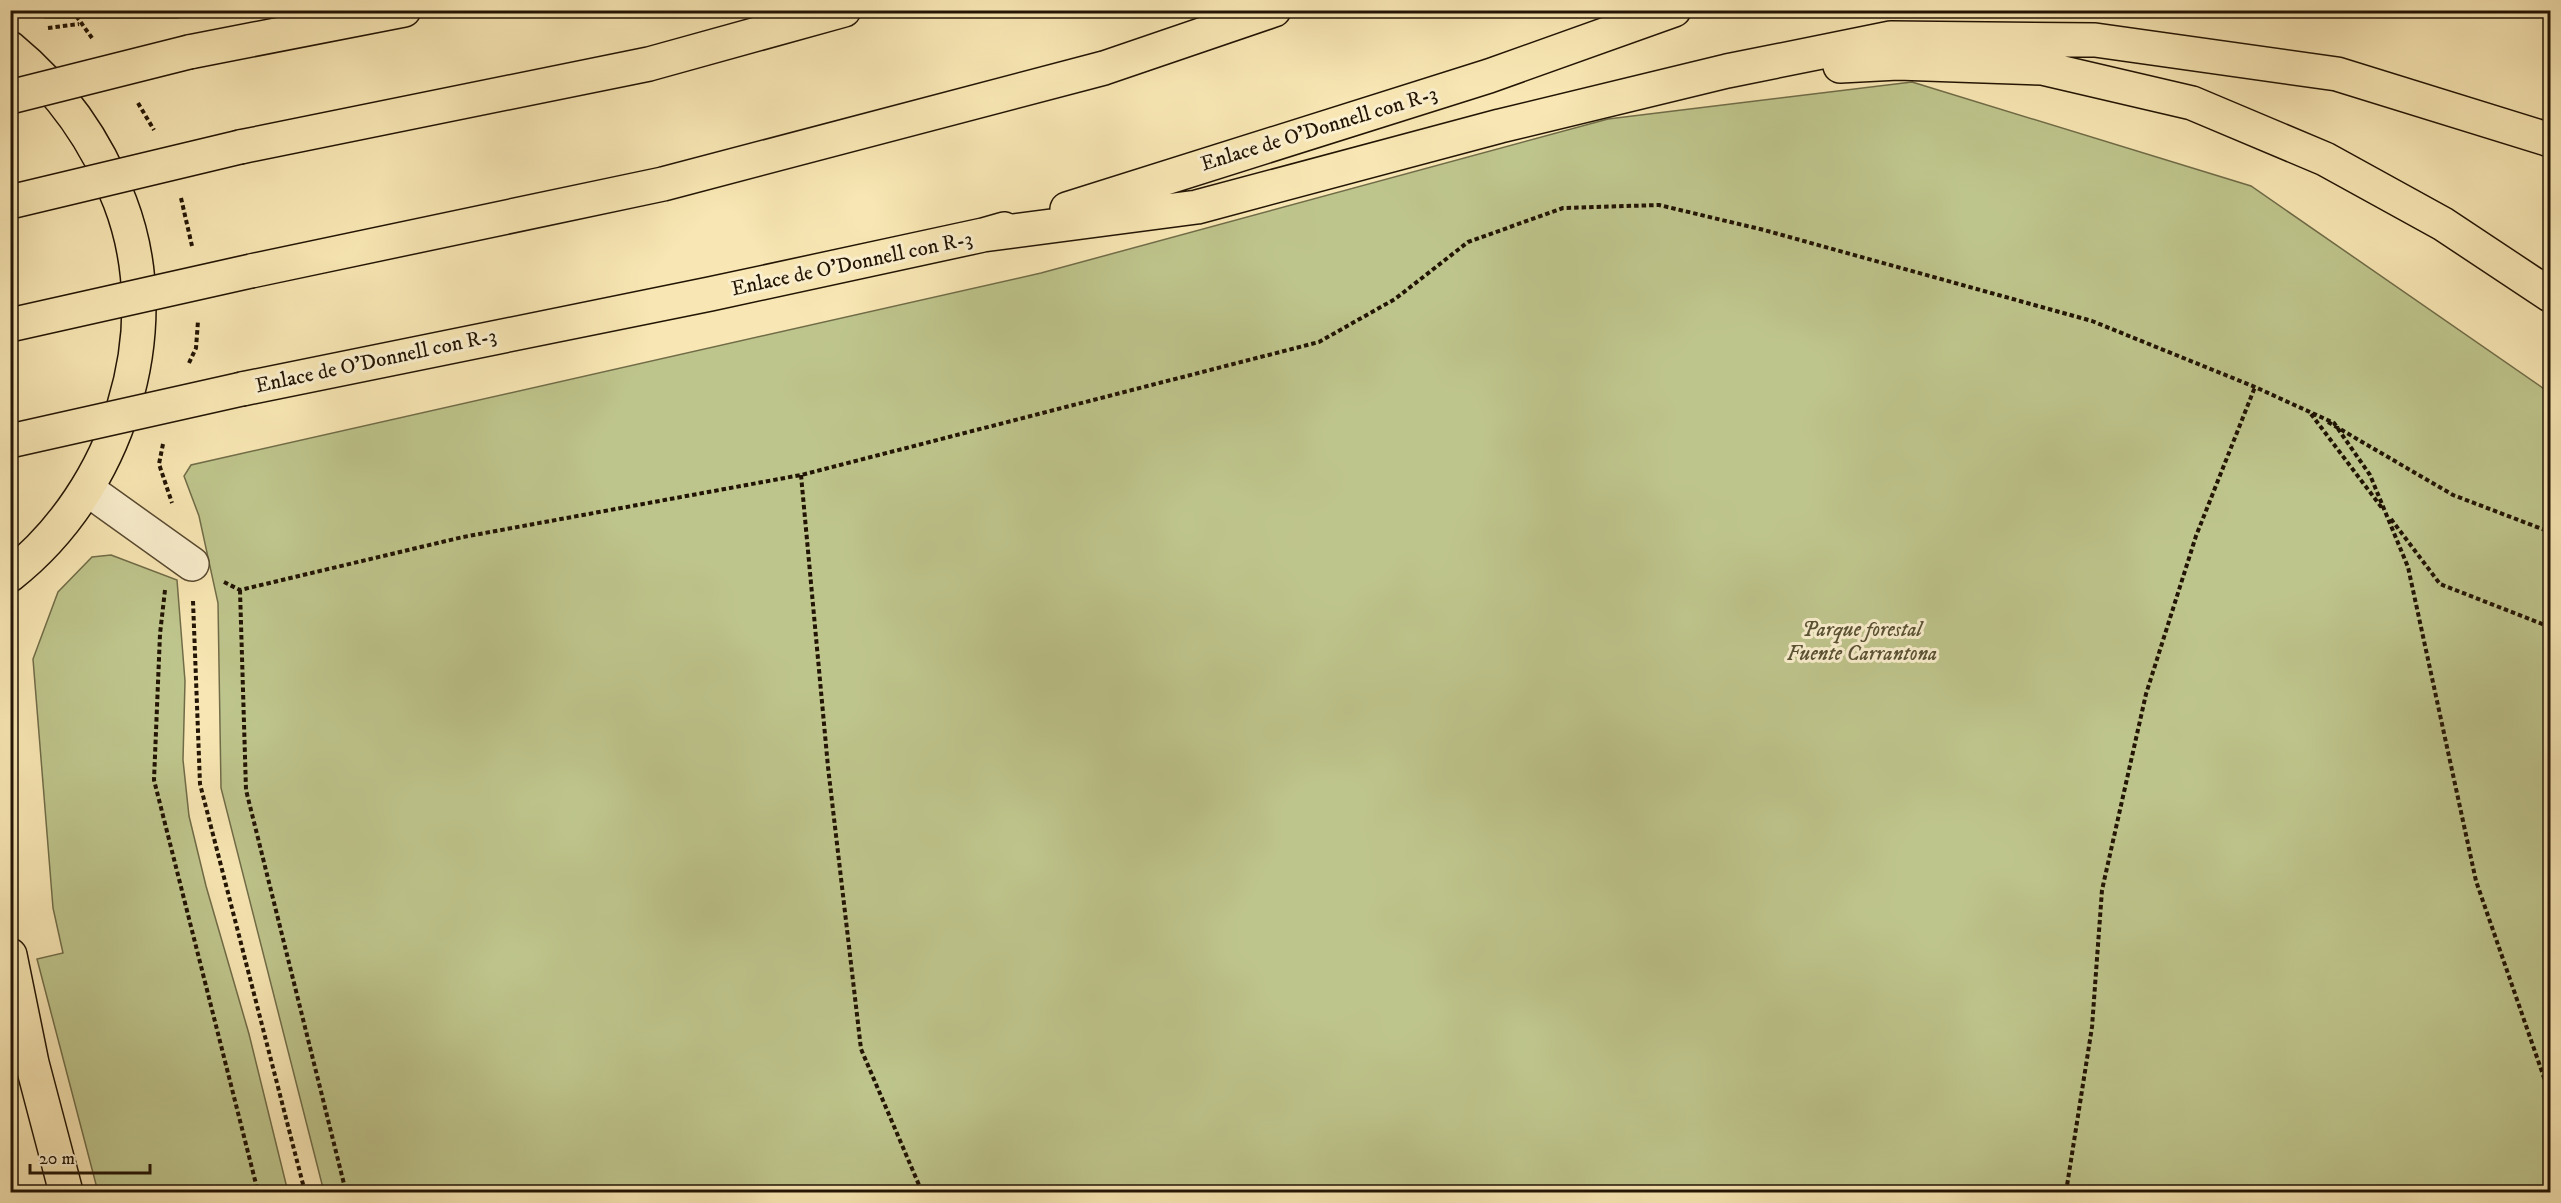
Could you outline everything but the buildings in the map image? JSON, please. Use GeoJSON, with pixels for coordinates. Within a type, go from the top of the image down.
{"type":"FeatureCollection","features":[{"type":"Feature","properties":{"kind":"main road"},"geometry":{"type":"LineString","coordinates":[[10,98],[189,52],[404,10]]}},
{"type":"Feature","properties":{"kind":"main road"},"geometry":{"type":"LineString","coordinates":[[10,202],[240,147],[649,64],[844,10]]}},
{"type":"Feature","properties":{"kind":"main road"},"geometry":{"type":"LineString","coordinates":[[10,325],[251,271],[663,184],[1104,68],[1274,10]]}},
{"type":"Feature","properties":{"kind":"main road","name":"Enlace de O'Donnell con R-3"},"geometry":{"type":"LineString","coordinates":[[10,441],[242,389],[983,236],[1489,76],[1674,10]]}},
{"type":"Feature","properties":{"kind":"main road"},"geometry":{"type":"LineString","coordinates":[[983,236],[1197,207],[1500,126],[1727,71],[1891,38],[2095,40],[2337,74],[2550,140]]}},
{"type":"Feature","properties":{"kind":"main road"},"geometry":{"type":"LineString","coordinates":[[10,48],[55,89],[93,144],[121,203],[136,267],[138,301],[137,334],[126,398],[117,429],[87,489],[49,541],[10,575]]}},
{"type":"Feature","properties":{"kind":"main road"},"geometry":{"type":"LineString","coordinates":[[1727,71],[1898,63],[2042,68],[2192,103],[2325,159],[2443,224],[2550,295]]}},
{"type":"Feature","properties":{"kind":"main road"},"geometry":{"type":"LineString","coordinates":[[10,955],[32,1063],[66,1192]]}},
{"type":"Feature","properties":{"kind":"street"},"geometry":{"type":"LineString","coordinates":[[87,489],[180,555]]}},
{"type":"Feature","properties":{"kind":"path"},"geometry":{"type":"LineString","coordinates":[[40,23],[49,29],[79,24]]}},
{"type":"Feature","properties":{"kind":"path"},"geometry":{"type":"LineString","coordinates":[[258,1192],[154,780],[160,634],[180,555],[240,590],[463,537],[801,475],[1319,342],[1395,299],[1468,242],[1563,208],[1659,205],[1764,230],[2092,321],[2255,387],[2334,423],[2370,475],[2409,567],[2476,881],[2550,1095]]}},
{"type":"Feature","properties":{"kind":"path"},"geometry":{"type":"LineString","coordinates":[[2066,1192],[2092,1027],[2102,890],[2146,694],[2196,536],[2255,387]]}},
{"type":"Feature","properties":{"kind":"path"},"geometry":{"type":"LineString","coordinates":[[2309,411],[2440,584],[2550,627]]}},
{"type":"Feature","properties":{"kind":"path"},"geometry":{"type":"LineString","coordinates":[[2337,428],[2453,495],[2550,532]]}},
{"type":"Feature","properties":{"kind":"path"},"geometry":{"type":"LineString","coordinates":[[801,475],[828,767],[861,1049],[922,1192]]}},
{"type":"Feature","properties":{"kind":"path"},"geometry":{"type":"LineString","coordinates":[[240,590],[246,790],[346,1192]]}},
{"type":"Feature","properties":{"kind":"green space"},"geometry":{"type":"Polygon","coordinates":[[[36,11],[212,11],[177,18],[45,18],[36,11]]]}},
{"type":"Feature","properties":{"kind":"green space","name":"Parque forestal Fuente Carrantona"},"geometry":{"type":"Polygon","coordinates":[[[1912,82],[2251,186],[2550,393],[2550,1192],[324,1192],[221,788],[218,603],[199,516],[184,476],[191,465],[1041,273],[1608,119],[1912,82]]]}},
{"type":"Feature","properties":{"kind":"green space"},"geometry":{"type":"Polygon","coordinates":[[[111,555],[177,580],[185,681],[183,760],[189,816],[206,886],[249,1034],[288,1192],[98,1192],[37,959],[63,953],[53,908],[33,659],[58,592],[92,557],[111,555]]]}}]}
